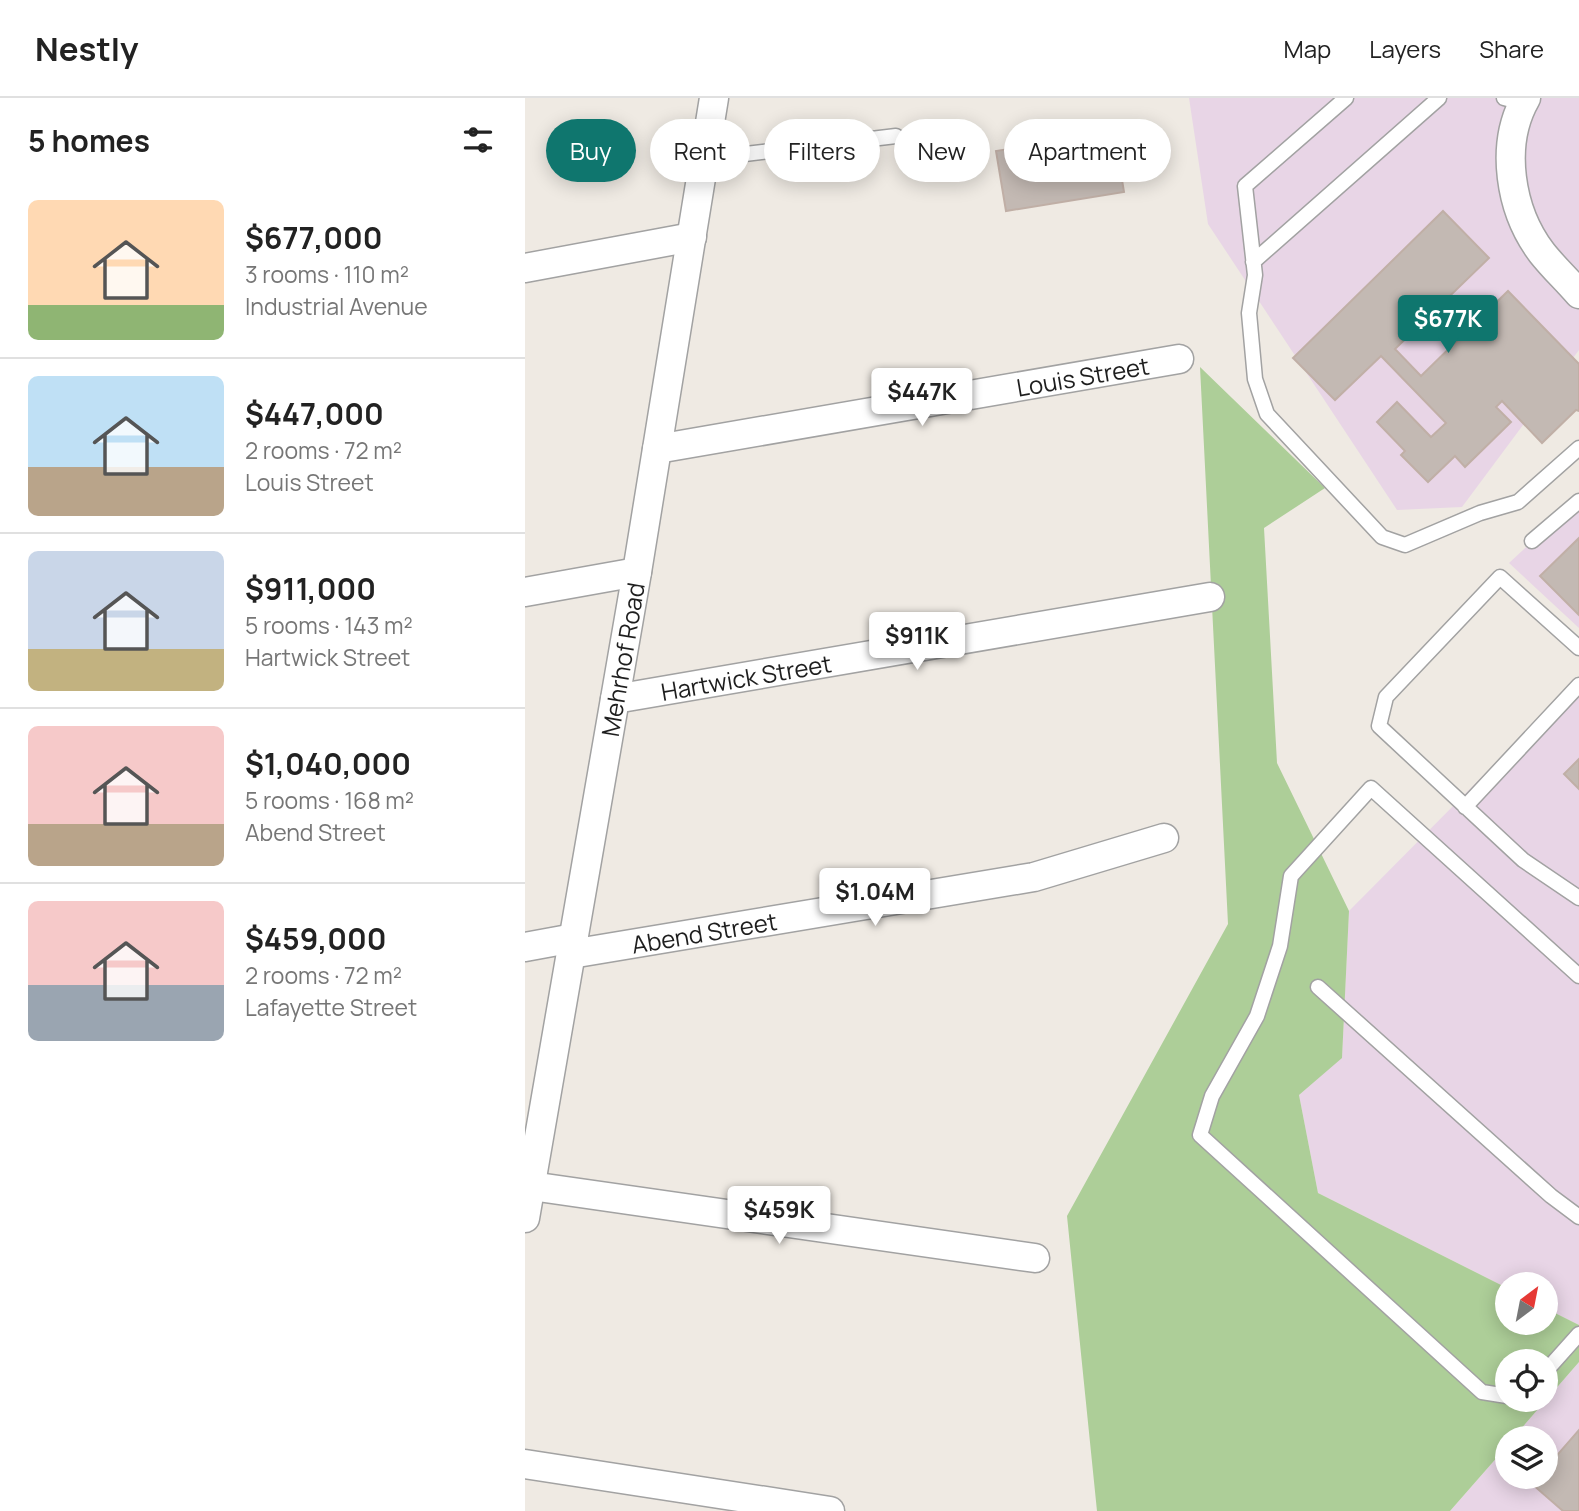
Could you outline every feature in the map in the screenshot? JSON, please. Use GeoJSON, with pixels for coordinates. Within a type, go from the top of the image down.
{"type":"FeatureCollection","features":[{"type":"Feature","properties":{"kind":"street","name":"Mehrhof Road"},"geometry":{"type":"LineString","coordinates":[[710,119],[713,98]]}},
{"type":"Feature","properties":{"kind":"street"},"geometry":{"type":"LineString","coordinates":[[1518,100],[1511,163],[1515,196],[1524,223],[1541,252],[1579,293]]}},
{"type":"Feature","properties":{"kind":"street","name":"Mehrhof Road"},"geometry":{"type":"LineString","coordinates":[[525,1218],[637,572],[700,182]]}},
{"type":"Feature","properties":{"kind":"street"},"geometry":{"type":"LineString","coordinates":[[525,268],[692,237]]}},
{"type":"Feature","properties":{"kind":"street","name":"Louis Street"},"geometry":{"type":"LineString","coordinates":[[657,449],[1179,359]]}},
{"type":"Feature","properties":{"kind":"street"},"geometry":{"type":"LineString","coordinates":[[525,592],[637,572]]}},
{"type":"Feature","properties":{"kind":"street","name":"Hartwick Street"},"geometry":{"type":"LineString","coordinates":[[615,699],[1210,597]]}},
{"type":"Feature","properties":{"kind":"street","name":"Abend Street"},"geometry":{"type":"LineString","coordinates":[[525,947],[572,946],[1034,877],[1164,838]]}},
{"type":"Feature","properties":{"kind":"street"},"geometry":{"type":"LineString","coordinates":[[531,1185],[1035,1258]]}},
{"type":"Feature","properties":{"kind":"street"},"geometry":{"type":"LineString","coordinates":[[525,1464],[830,1511]]}},
{"type":"Feature","properties":{"kind":"lane"},"geometry":{"type":"LineString","coordinates":[[1346,98],[1245,186],[1255,275],[1249,313],[1255,379],[1267,414],[1382,537],[1405,545],[1480,513],[1518,502],[1579,448]]}},
{"type":"Feature","properties":{"kind":"lane"},"geometry":{"type":"LineString","coordinates":[[1253,262],[1439,98]]}},
{"type":"Feature","properties":{"kind":"lane"},"geometry":{"type":"LineString","coordinates":[[750,153],[894,136]]}},
{"type":"Feature","properties":{"kind":"lane"},"geometry":{"type":"LineString","coordinates":[[1532,541],[1579,501]]}},
{"type":"Feature","properties":{"kind":"lane"},"geometry":{"type":"LineString","coordinates":[[1579,648],[1500,577],[1386,697],[1379,726],[1523,860],[1579,898]]}},
{"type":"Feature","properties":{"kind":"lane"},"geometry":{"type":"LineString","coordinates":[[1465,807],[1579,685]]}},
{"type":"Feature","properties":{"kind":"lane"},"geometry":{"type":"LineString","coordinates":[[1495,1394],[1482,1392],[1200,1135],[1212,1096],[1257,1016],[1280,946],[1291,876],[1371,788],[1579,976]]}},
{"type":"Feature","properties":{"kind":"lane"},"geometry":{"type":"LineString","coordinates":[[1318,987],[1551,1196],[1579,1217]]}},
{"type":"Feature","properties":{"kind":"lane"},"geometry":{"type":"LineString","coordinates":[[1558,1357],[1579,1334]]}},
{"type":"Feature","properties":{"kind":"shaded area"},"geometry":{"type":"Polygon","coordinates":[[[1189,98],[1497,98],[1516,109],[1521,98],[1579,98],[1579,350],[1462,507],[1397,510],[1208,224],[1189,98]]]}},
{"type":"Feature","properties":{"kind":"shaded area"},"geometry":{"type":"Polygon","coordinates":[[[1579,498],[1579,628],[1509,563],[1579,498]]]}},
{"type":"Feature","properties":{"kind":"shaded area"},"geometry":{"type":"Polygon","coordinates":[[[1579,679],[1579,1325],[1558,1314],[1558,1272],[1495,1272],[1495,1282],[1318,1193],[1299,1095],[1342,1057],[1349,911],[1579,679]]]}},
{"type":"Feature","properties":{"kind":"shaded area"},"geometry":{"type":"Polygon","coordinates":[[[1579,1362],[1579,1511],[1450,1511],[1495,1460],[1495,1489],[1558,1489],[1558,1426],[1523,1426],[1536,1412],[1558,1412],[1558,1386],[1579,1362]]]}},
{"type":"Feature","properties":{"kind":"green space"},"geometry":{"type":"Polygon","coordinates":[[[1200,367],[1325,488],[1264,528],[1277,763],[1349,911],[1342,1058],[1299,1095],[1318,1193],[1495,1282],[1495,1335],[1558,1335],[1558,1314],[1579,1325],[1579,1362],[1558,1386],[1558,1349],[1495,1349],[1495,1412],[1536,1412],[1523,1426],[1495,1426],[1495,1460],[1450,1511],[1097,1511],[1067,1216],[1228,924],[1200,367]]]}},
{"type":"Feature","properties":{"kind":"building"},"geometry":{"type":"Polygon","coordinates":[[[1004,150],[1004,182],[1122,182],[1124,192],[1006,211],[996,151],[1004,150]]]}},
{"type":"Feature","properties":{"kind":"building"},"geometry":{"type":"Polygon","coordinates":[[[1443,211],[1489,258],[1395,349],[1421,376],[1508,291],[1579,364],[1579,411],[1576,410],[1542,443],[1502,401],[1496,407],[1511,422],[1465,467],[1455,456],[1428,482],[1401,455],[1405,451],[1377,422],[1397,402],[1431,437],[1446,423],[1381,356],[1335,400],[1293,358],[1443,211]]]}},
{"type":"Feature","properties":{"kind":"building"},"geometry":{"type":"Polygon","coordinates":[[[1579,538],[1579,615],[1540,576],[1579,538]]]}},
{"type":"Feature","properties":{"kind":"building"},"geometry":{"type":"Polygon","coordinates":[[[1579,759],[1579,789],[1564,774],[1579,759]]]}},
{"type":"Feature","properties":{"kind":"building"},"geometry":{"type":"Polygon","coordinates":[[[1579,1430],[1579,1511],[1563,1511],[1538,1489],[1558,1489],[1558,1454],[1579,1430]]]}}]}
